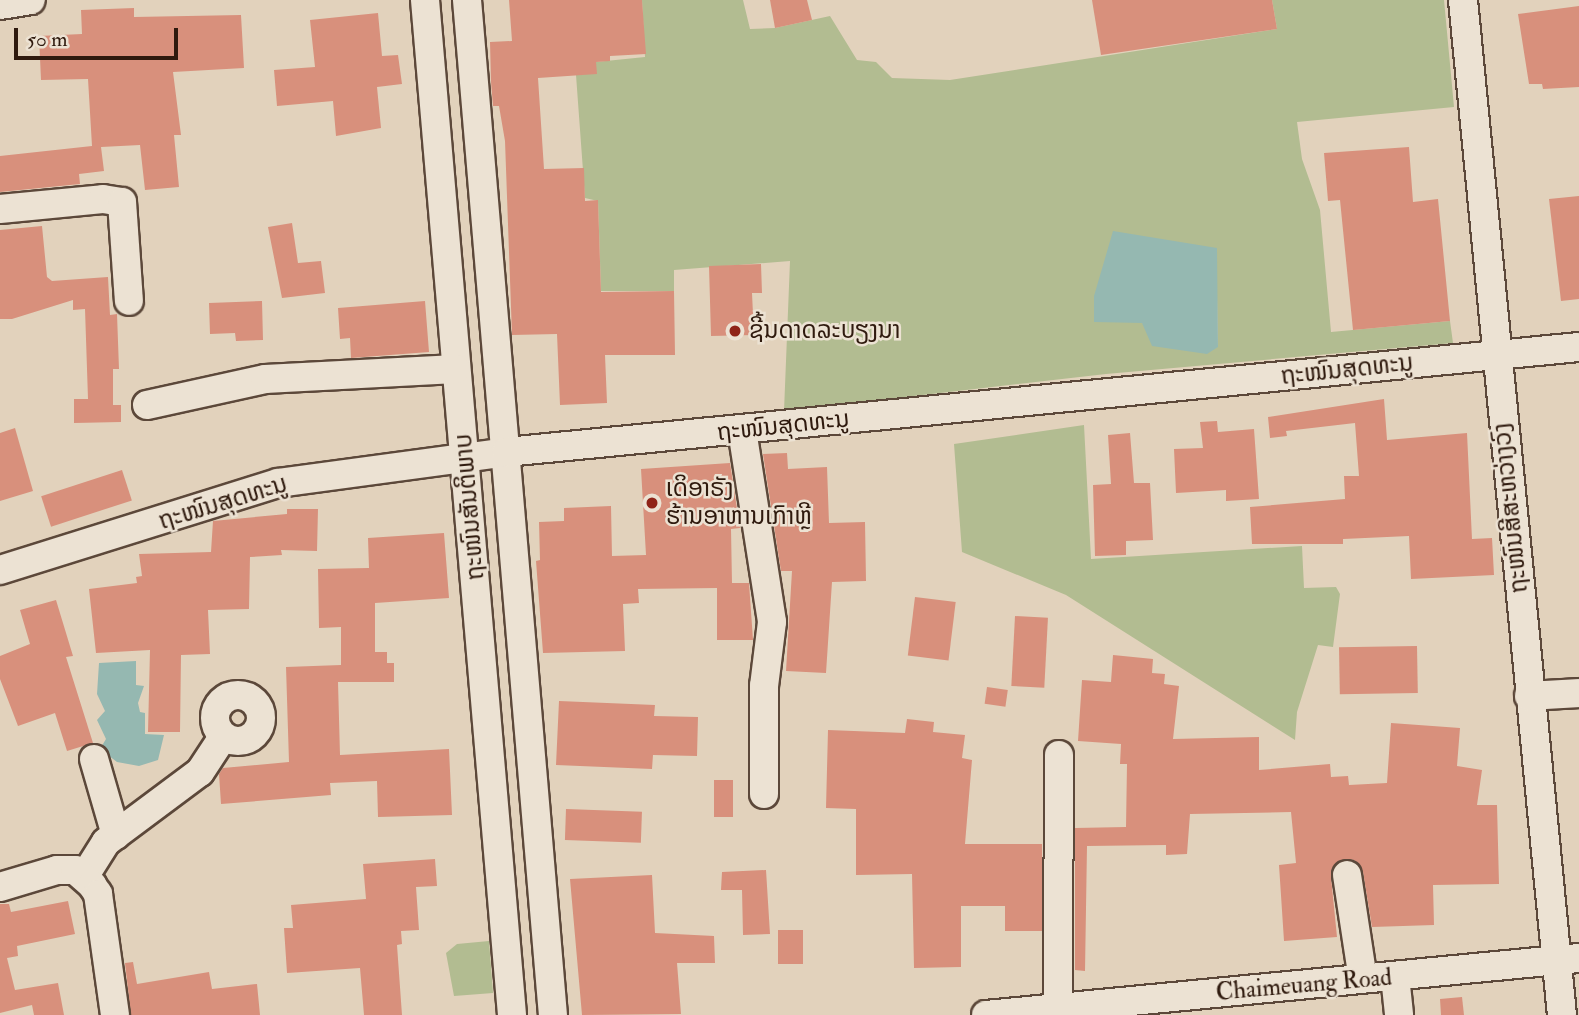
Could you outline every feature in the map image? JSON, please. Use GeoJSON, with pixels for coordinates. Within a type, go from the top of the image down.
{"type":"FeatureCollection","features":[{"type":"Feature","properties":{"kind":"street"},"geometry":{"type":"LineString","coordinates":[[0,5],[31,0]]}},
{"type":"Feature","properties":{"kind":"street","name":"ຖະໜົນສັນຕິພາບ"},"geometry":{"type":"LineString","coordinates":[[425,0],[456,369],[467,461],[512,1015]]}},
{"type":"Feature","properties":{"kind":"street","name":"ຖະໜົນສັນຕິພາບ"},"geometry":{"type":"LineString","coordinates":[[467,0],[554,1015]]}},
{"type":"Feature","properties":{"kind":"street","name":"ຖະໜົນສີສະຫວ່າງວົງ"},"geometry":{"type":"LineString","coordinates":[[1463,0],[1529,695],[1567,960],[1562,1015]]}},
{"type":"Feature","properties":{"kind":"street"},"geometry":{"type":"LineString","coordinates":[[0,209],[103,199],[122,202],[129,301]]}},
{"type":"Feature","properties":{"kind":"street","name":"ຖະໜົນສຸດທະນູ"},"geometry":{"type":"LineString","coordinates":[[0,570],[278,483],[467,461],[506,452],[1579,346]]}},
{"type":"Feature","properties":{"kind":"street"},"geometry":{"type":"LineString","coordinates":[[147,405],[265,379],[456,369]]}},
{"type":"Feature","properties":{"kind":"street"},"geometry":{"type":"LineString","coordinates":[[742,430],[772,622],[764,686],[764,794]]}},
{"type":"Feature","properties":{"kind":"street"},"geometry":{"type":"LineString","coordinates":[[1529,695],[1579,693]]}},
{"type":"Feature","properties":{"kind":"street"},"geometry":{"type":"LineString","coordinates":[[84,877],[106,842],[200,772],[223,737]]}},
{"type":"Feature","properties":{"kind":"street"},"geometry":{"type":"LineString","coordinates":[[1058,1008],[1059,755]]}},
{"type":"Feature","properties":{"kind":"street"},"geometry":{"type":"LineString","coordinates":[[93,759],[116,835]]}},
{"type":"Feature","properties":{"kind":"street"},"geometry":{"type":"LineString","coordinates":[[0,887],[57,870],[75,870],[84,877],[98,894],[115,1015]]}},
{"type":"Feature","properties":{"kind":"street"},"geometry":{"type":"LineString","coordinates":[[1347,875],[1379,977],[1399,1015]]}},
{"type":"Feature","properties":{"kind":"street","name":"Chaimeuang Road"},"geometry":{"type":"LineString","coordinates":[[986,1015],[1567,960]]}},
{"type":"Feature","properties":{"kind":"street"},"geometry":{"type":"LineString","coordinates":[[1379,977],[1382,1015]]}},
{"type":"Feature","properties":{"kind":"green space"},"geometry":{"type":"Polygon","coordinates":[[[642,0],[743,0],[750,29],[775,28],[830,16],[857,60],[876,62],[892,78],[950,80],[1277,29],[1272,0],[1444,0],[1454,107],[1297,122],[1302,159],[1320,210],[1331,332],[1450,321],[1453,343],[1106,374],[784,411],[790,261],[674,270],[674,291],[601,291],[598,201],[585,198],[576,75],[596,62],[645,57],[642,0]],[[1216,248],[1142,323],[1218,347],[1216,248]]]}},
{"type":"Feature","properties":{"kind":"green space"},"geometry":{"type":"Polygon","coordinates":[[[1084,425],[1091,559],[1302,546],[1304,588],[1336,587],[1340,594],[1333,647],[1318,645],[1297,712],[1295,740],[1066,595],[962,552],[954,444],[1084,425]]]}},
{"type":"Feature","properties":{"kind":"green space"},"geometry":{"type":"Polygon","coordinates":[[[489,941],[493,993],[454,996],[446,953],[457,944],[489,941]]]}},
{"type":"Feature","properties":{"kind":"water"},"geometry":{"type":"Polygon","coordinates":[[[1113,231],[1217,248],[1218,347],[1207,354],[1152,346],[1142,323],[1094,322],[1094,296],[1113,231]]]}},
{"type":"Feature","properties":{"kind":"water"},"geometry":{"type":"Polygon","coordinates":[[[136,661],[136,685],[144,686],[138,703],[140,712],[145,713],[145,734],[164,735],[158,760],[139,766],[117,762],[100,749],[106,739],[97,720],[105,711],[97,694],[99,663],[136,661]]]}},
{"type":"Feature","properties":{"kind":"building"},"geometry":{"type":"Polygon","coordinates":[[[509,0],[642,0],[646,54],[610,56],[610,61],[596,62],[597,74],[538,78],[544,169],[584,168],[585,201],[598,200],[601,292],[674,291],[675,355],[605,355],[607,403],[560,405],[557,334],[512,335],[505,141],[499,106],[493,106],[490,42],[512,41],[509,0]]]}},
{"type":"Feature","properties":{"kind":"building"},"geometry":{"type":"Polygon","coordinates":[[[770,0],[807,0],[812,20],[775,28],[770,0]]]}},
{"type":"Feature","properties":{"kind":"building"},"geometry":{"type":"Polygon","coordinates":[[[1092,0],[1272,0],[1277,29],[1101,55],[1092,0]]]}},
{"type":"Feature","properties":{"kind":"building"},"geometry":{"type":"Polygon","coordinates":[[[1579,6],[1579,87],[1543,89],[1542,84],[1529,84],[1518,14],[1579,6]]]}},
{"type":"Feature","properties":{"kind":"building"},"geometry":{"type":"Polygon","coordinates":[[[134,8],[134,17],[241,15],[244,68],[173,72],[181,135],[174,135],[179,187],[145,190],[140,145],[101,147],[104,171],[79,174],[80,184],[0,192],[0,156],[92,146],[88,79],[41,80],[39,36],[82,34],[81,10],[134,8]]]}},
{"type":"Feature","properties":{"kind":"building"},"geometry":{"type":"Polygon","coordinates":[[[378,13],[382,56],[398,55],[402,84],[377,87],[381,128],[336,136],[333,101],[277,106],[274,70],[315,67],[310,20],[378,13]]]}},
{"type":"Feature","properties":{"kind":"building"},"geometry":{"type":"Polygon","coordinates":[[[1409,147],[1413,202],[1438,199],[1450,321],[1353,330],[1340,200],[1328,201],[1324,153],[1409,147]]]}},
{"type":"Feature","properties":{"kind":"building"},"geometry":{"type":"Polygon","coordinates":[[[1579,196],[1579,299],[1561,301],[1549,199],[1579,196]]]}},
{"type":"Feature","properties":{"kind":"building"},"geometry":{"type":"Polygon","coordinates":[[[292,223],[298,263],[321,261],[325,293],[282,298],[268,227],[292,223]]]}},
{"type":"Feature","properties":{"kind":"building"},"geometry":{"type":"Polygon","coordinates":[[[42,226],[47,277],[52,281],[108,277],[110,315],[117,314],[119,369],[113,369],[113,405],[121,405],[121,422],[74,423],[74,399],[88,399],[85,309],[73,310],[73,300],[12,319],[0,319],[0,230],[42,226]]]}},
{"type":"Feature","properties":{"kind":"building"},"geometry":{"type":"Polygon","coordinates":[[[761,264],[762,293],[752,293],[754,335],[711,336],[709,266],[761,264]]]}},
{"type":"Feature","properties":{"kind":"building"},"geometry":{"type":"Polygon","coordinates":[[[262,301],[263,340],[236,341],[235,333],[210,334],[209,303],[262,301]]]}},
{"type":"Feature","properties":{"kind":"building"},"geometry":{"type":"Polygon","coordinates":[[[425,301],[429,352],[351,358],[350,338],[340,339],[338,308],[425,301]]]}},
{"type":"Feature","properties":{"kind":"building"},"geometry":{"type":"Polygon","coordinates":[[[1384,399],[1387,440],[1467,433],[1472,539],[1492,538],[1494,575],[1411,579],[1409,536],[1343,539],[1343,544],[1252,544],[1250,507],[1345,499],[1344,476],[1359,476],[1355,423],[1286,431],[1287,436],[1270,438],[1268,417],[1384,399]]]}},
{"type":"Feature","properties":{"kind":"building"},"geometry":{"type":"Polygon","coordinates":[[[1217,421],[1218,432],[1254,429],[1259,499],[1226,501],[1226,490],[1176,493],[1174,449],[1203,448],[1200,422],[1217,421]]]}},
{"type":"Feature","properties":{"kind":"building"},"geometry":{"type":"Polygon","coordinates":[[[15,428],[33,491],[0,501],[0,433],[15,428]]]}},
{"type":"Feature","properties":{"kind":"building"},"geometry":{"type":"Polygon","coordinates":[[[1130,433],[1134,483],[1150,483],[1153,540],[1126,541],[1126,555],[1095,556],[1093,485],[1111,484],[1108,435],[1130,433]]]}},
{"type":"Feature","properties":{"kind":"building"},"geometry":{"type":"Polygon","coordinates":[[[787,453],[788,469],[827,467],[829,523],[865,522],[866,581],[832,582],[826,673],[786,671],[792,571],[781,571],[763,454],[787,453]]]}},
{"type":"Feature","properties":{"kind":"building"},"geometry":{"type":"Polygon","coordinates":[[[730,463],[740,528],[731,529],[732,583],[749,583],[753,640],[717,640],[717,588],[638,589],[639,603],[623,604],[625,651],[543,653],[536,561],[540,560],[539,522],[564,521],[564,508],[611,506],[612,556],[646,555],[641,469],[730,463]]]}},
{"type":"Feature","properties":{"kind":"building"},"geometry":{"type":"Polygon","coordinates":[[[122,470],[132,500],[51,527],[41,496],[122,470]]]}},
{"type":"Feature","properties":{"kind":"building"},"geometry":{"type":"Polygon","coordinates":[[[287,509],[318,509],[317,551],[281,550],[282,555],[250,557],[249,609],[208,610],[210,654],[181,655],[180,732],[148,732],[150,650],[96,653],[89,589],[137,583],[136,577],[142,576],[139,554],[211,552],[213,521],[287,514],[287,509]]]}},
{"type":"Feature","properties":{"kind":"building"},"geometry":{"type":"Polygon","coordinates":[[[444,533],[449,598],[375,603],[375,652],[387,652],[387,663],[394,663],[394,682],[338,682],[340,755],[449,749],[452,815],[378,817],[377,781],[330,783],[331,795],[221,804],[219,774],[223,768],[289,762],[286,667],[341,665],[341,627],[319,628],[318,569],[369,568],[368,538],[444,533]]]}},
{"type":"Feature","properties":{"kind":"building"},"geometry":{"type":"Polygon","coordinates":[[[915,597],[956,602],[949,661],[908,656],[915,597]]]}},
{"type":"Feature","properties":{"kind":"building"},"geometry":{"type":"Polygon","coordinates":[[[56,600],[73,656],[66,657],[93,743],[67,751],[55,713],[18,726],[0,679],[0,656],[30,644],[20,610],[56,600]]]}},
{"type":"Feature","properties":{"kind":"building"},"geometry":{"type":"Polygon","coordinates":[[[1015,616],[1048,618],[1044,688],[1011,686],[1015,616]]]}},
{"type":"Feature","properties":{"kind":"building"},"geometry":{"type":"Polygon","coordinates":[[[1417,646],[1418,693],[1340,694],[1339,647],[1417,646]]]}},
{"type":"Feature","properties":{"kind":"building"},"geometry":{"type":"Polygon","coordinates":[[[1113,655],[1153,659],[1152,673],[1165,674],[1164,684],[1179,686],[1173,739],[1259,737],[1259,770],[1330,764],[1331,777],[1348,776],[1349,785],[1387,783],[1391,723],[1460,728],[1457,766],[1482,770],[1477,805],[1497,805],[1499,884],[1433,885],[1434,925],[1372,927],[1363,872],[1354,860],[1344,859],[1332,868],[1331,877],[1337,937],[1284,941],[1279,865],[1296,863],[1291,812],[1190,814],[1187,854],[1166,855],[1166,845],[1087,846],[1085,971],[1075,970],[1075,828],[1126,827],[1127,764],[1120,764],[1121,744],[1078,741],[1082,680],[1111,682],[1113,655]]]}},
{"type":"Feature","properties":{"kind":"building"},"geometry":{"type":"Polygon","coordinates":[[[987,687],[1008,690],[1005,707],[985,704],[987,687]]]}},
{"type":"Feature","properties":{"kind":"building"},"geometry":{"type":"Polygon","coordinates":[[[559,701],[655,705],[654,716],[698,717],[697,756],[653,755],[652,769],[556,765],[559,701]]]}},
{"type":"Feature","properties":{"kind":"building"},"geometry":{"type":"Polygon","coordinates":[[[907,719],[934,722],[933,732],[965,735],[962,758],[972,760],[965,844],[1042,844],[1042,931],[1005,931],[1005,906],[961,906],[961,967],[914,968],[912,874],[856,875],[856,809],[826,808],[828,730],[905,733],[907,719]]]}},
{"type":"Feature","properties":{"kind":"building"},"geometry":{"type":"Polygon","coordinates":[[[714,780],[733,780],[733,817],[714,817],[714,780]]]}},
{"type":"Feature","properties":{"kind":"building"},"geometry":{"type":"Polygon","coordinates":[[[566,809],[642,812],[641,843],[565,840],[566,809]]]}},
{"type":"Feature","properties":{"kind":"building"},"geometry":{"type":"Polygon","coordinates":[[[435,859],[437,886],[416,887],[419,930],[401,931],[402,944],[397,945],[402,1015],[364,1015],[360,968],[287,973],[284,928],[293,928],[291,905],[366,899],[363,864],[435,859]]]}},
{"type":"Feature","properties":{"kind":"building"},"geometry":{"type":"Polygon","coordinates":[[[766,870],[770,934],[743,935],[742,890],[721,890],[722,872],[766,870]]]}},
{"type":"Feature","properties":{"kind":"building"},"geometry":{"type":"Polygon","coordinates":[[[652,875],[655,933],[714,936],[715,963],[677,963],[681,1014],[582,1015],[570,879],[652,875]]]}},
{"type":"Feature","properties":{"kind":"building"},"geometry":{"type":"Polygon","coordinates":[[[68,901],[75,934],[17,946],[18,956],[7,958],[15,990],[58,983],[64,1015],[34,1015],[32,1005],[0,1013],[0,904],[9,904],[11,912],[68,901]]]}},
{"type":"Feature","properties":{"kind":"building"},"geometry":{"type":"Polygon","coordinates":[[[778,930],[803,930],[803,964],[778,964],[778,930]]]}},
{"type":"Feature","properties":{"kind":"building"},"geometry":{"type":"Polygon","coordinates":[[[133,962],[137,984],[209,972],[212,989],[257,984],[260,1015],[131,1015],[125,963],[133,962]]]}},
{"type":"Feature","properties":{"kind":"building"},"geometry":{"type":"Polygon","coordinates":[[[1462,997],[1464,1015],[1441,1015],[1440,999],[1462,997]]]}},
{"type":"Feature","properties":{"kind":"place","name":"ຊີ້ນດາດລະບຽງນາ"},"geometry":{"type":"Point","coordinates":[735,331]}},
{"type":"Feature","properties":{"kind":"place","name":"ເດິອາຣັງ ຮ້ານອາຫານເກົາຫຼີ"},"geometry":{"type":"Point","coordinates":[652,503]}}]}
